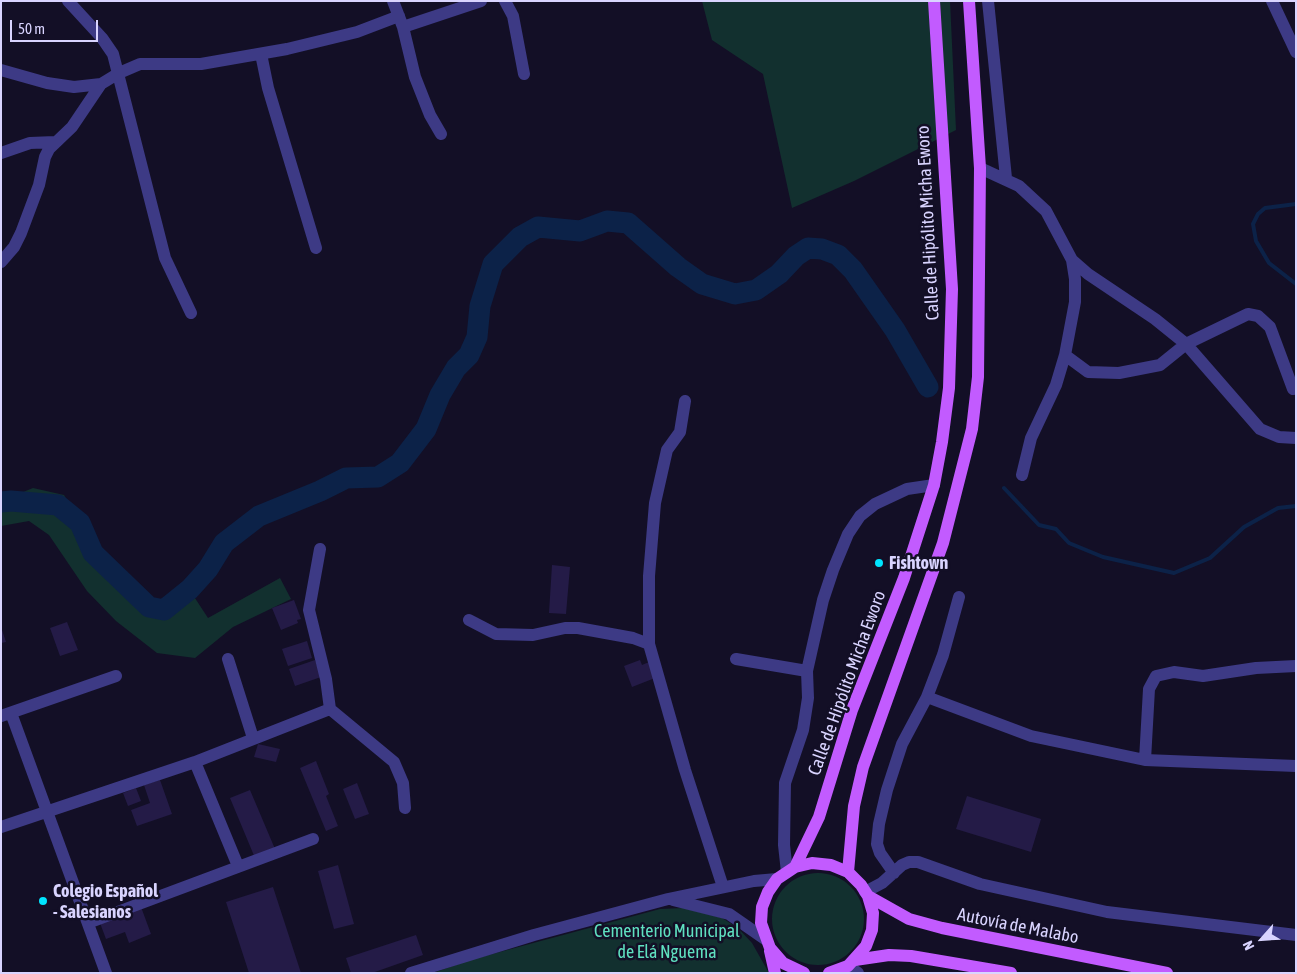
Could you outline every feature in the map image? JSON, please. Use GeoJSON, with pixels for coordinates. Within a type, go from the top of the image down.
{"type":"FeatureCollection","features":[{"type":"Feature","properties":{"kind":"main road","name":"Calle de Hipólito Micha Eworo"},"geometry":{"type":"LineString","coordinates":[[767,944],[762,923],[762,907],[768,892],[786,873],[819,816],[852,710],[904,578],[934,485],[949,388],[952,289],[934,1]]}},
{"type":"Feature","properties":{"kind":"main road"},"geometry":{"type":"LineString","coordinates":[[848,872],[854,806],[863,767],[943,543],[972,429],[978,377],[980,168],[969,1]]}},
{"type":"Feature","properties":{"kind":"main road"},"geometry":{"type":"LineString","coordinates":[[786,873],[812,863],[831,865],[848,872],[867,894],[873,913],[872,930],[866,946],[844,969]]}},
{"type":"Feature","properties":{"kind":"main road","name":"Autovía de Malabo"},"geometry":{"type":"LineString","coordinates":[[867,894],[910,919],[942,928],[1167,973]]}},
{"type":"Feature","properties":{"kind":"main road"},"geometry":{"type":"LineString","coordinates":[[767,944],[775,973]]}},
{"type":"Feature","properties":{"kind":"main road"},"geometry":{"type":"LineString","coordinates":[[767,944],[783,963],[804,973]]}},
{"type":"Feature","properties":{"kind":"main road"},"geometry":{"type":"LineString","coordinates":[[844,969],[889,954],[1011,973]]}},
{"type":"Feature","properties":{"kind":"street"},"geometry":{"type":"LineString","coordinates":[[68,1],[102,38],[113,54],[165,258],[191,313]]}},
{"type":"Feature","properties":{"kind":"street"},"geometry":{"type":"LineString","coordinates":[[394,1],[415,78],[430,115],[441,134]]}},
{"type":"Feature","properties":{"kind":"street"},"geometry":{"type":"LineString","coordinates":[[1,262],[14,247],[21,233],[39,185],[45,156],[55,142],[72,127],[101,84],[119,73],[140,64],[201,64],[261,54],[401,22],[481,1]]}},
{"type":"Feature","properties":{"kind":"street"},"geometry":{"type":"LineString","coordinates":[[506,1],[513,16],[524,74]]}},
{"type":"Feature","properties":{"kind":"street"},"geometry":{"type":"LineString","coordinates":[[988,1],[1006,178]]}},
{"type":"Feature","properties":{"kind":"street"},"geometry":{"type":"LineString","coordinates":[[1272,1],[1296,52]]}},
{"type":"Feature","properties":{"kind":"street"},"geometry":{"type":"LineString","coordinates":[[261,54],[268,88],[316,248]]}},
{"type":"Feature","properties":{"kind":"street"},"geometry":{"type":"LineString","coordinates":[[1,70],[38,82],[74,87],[101,84]]}},
{"type":"Feature","properties":{"kind":"street"},"geometry":{"type":"LineString","coordinates":[[1,153],[30,143],[55,142]]}},
{"type":"Feature","properties":{"kind":"street"},"geometry":{"type":"LineString","coordinates":[[980,168],[1006,178],[1019,186],[1046,211],[1072,260],[1075,279],[1076,302],[1065,355],[1056,385],[1031,438],[1022,475]]}},
{"type":"Feature","properties":{"kind":"street"},"geometry":{"type":"LineString","coordinates":[[1072,260],[1096,280],[1155,319],[1186,344],[1260,429],[1279,437],[1296,438]]}},
{"type":"Feature","properties":{"kind":"street"},"geometry":{"type":"LineString","coordinates":[[1065,355],[1088,372],[1119,374],[1160,365],[1186,344],[1248,314],[1258,316],[1270,327],[1293,389]]}},
{"type":"Feature","properties":{"kind":"street"},"geometry":{"type":"LineString","coordinates":[[685,401],[680,432],[667,450],[655,503],[649,576],[649,644],[685,770],[723,887]]}},
{"type":"Feature","properties":{"kind":"street"},"geometry":{"type":"LineString","coordinates":[[411,973],[534,935],[668,899],[786,873],[784,845],[785,783],[803,730],[808,698],[806,671],[823,600],[848,534],[860,516],[875,504],[907,489],[934,485]]}},
{"type":"Feature","properties":{"kind":"street"},"geometry":{"type":"LineString","coordinates":[[320,549],[309,610],[326,679],[330,709],[394,762],[403,783],[404,808]]}},
{"type":"Feature","properties":{"kind":"street"},"geometry":{"type":"LineString","coordinates":[[894,873],[877,844],[879,824],[887,790],[902,744],[927,696],[942,655],[959,597]]}},
{"type":"Feature","properties":{"kind":"street"},"geometry":{"type":"LineString","coordinates":[[469,620],[496,634],[533,635],[565,628],[578,628],[633,638],[649,644]]}},
{"type":"Feature","properties":{"kind":"street"},"geometry":{"type":"LineString","coordinates":[[736,658],[806,671]]}},
{"type":"Feature","properties":{"kind":"street"},"geometry":{"type":"LineString","coordinates":[[228,659],[253,738]]}},
{"type":"Feature","properties":{"kind":"street"},"geometry":{"type":"LineString","coordinates":[[1145,760],[1148,688],[1156,676],[1174,672],[1204,676],[1256,668],[1296,666]]}},
{"type":"Feature","properties":{"kind":"street"},"geometry":{"type":"LineString","coordinates":[[106,973],[48,812],[6,715],[116,676]]}},
{"type":"Feature","properties":{"kind":"street"},"geometry":{"type":"LineString","coordinates":[[927,696],[1031,736],[1145,760],[1296,766]]}},
{"type":"Feature","properties":{"kind":"street"},"geometry":{"type":"LineString","coordinates":[[1,828],[195,762],[330,709]]}},
{"type":"Feature","properties":{"kind":"street"},"geometry":{"type":"LineString","coordinates":[[195,762],[238,866]]}},
{"type":"Feature","properties":{"kind":"street"},"geometry":{"type":"LineString","coordinates":[[88,923],[313,839]]}},
{"type":"Feature","properties":{"kind":"street"},"geometry":{"type":"LineString","coordinates":[[867,894],[909,862],[918,862],[980,884],[1107,912],[1296,935]]}},
{"type":"Feature","properties":{"kind":"street"},"geometry":{"type":"LineString","coordinates":[[668,899],[729,914],[767,944]]}},
{"type":"Feature","properties":{"kind":"green space"},"geometry":{"type":"Polygon","coordinates":[[[702,1],[950,1],[956,130],[854,181],[792,208],[763,74],[712,40],[702,1]]]}},
{"type":"Feature","properties":{"kind":"green space"},"geometry":{"type":"Polygon","coordinates":[[[33,488],[64,495],[86,532],[115,566],[139,608],[157,608],[189,589],[208,618],[280,578],[291,599],[233,627],[195,658],[157,653],[116,621],[87,591],[49,535],[29,521],[1,526],[1,501],[33,488]]]}},
{"type":"Feature","properties":{"kind":"green space"},"geometry":{"type":"Polygon","coordinates":[[[818,873],[835,877],[850,887],[860,902],[864,919],[860,936],[850,951],[835,961],[818,965],[801,961],[786,951],[776,936],[772,919],[776,902],[786,887],[801,877],[818,873]]]}},
{"type":"Feature","properties":{"kind":"green space","name":"Cementerio Municipal de Elá Nguema"},"geometry":{"type":"Polygon","coordinates":[[[683,908],[722,918],[738,928],[752,943],[769,973],[433,973],[470,960],[660,909],[683,908]]]}},
{"type":"Feature","properties":{"kind":"building"},"geometry":{"type":"Polygon","coordinates":[[[552,565],[570,567],[566,614],[549,613],[552,565]]]}},
{"type":"Feature","properties":{"kind":"building"},"geometry":{"type":"Polygon","coordinates":[[[294,600],[301,619],[297,620],[298,623],[281,630],[272,608],[294,600]]]}},
{"type":"Feature","properties":{"kind":"building"},"geometry":{"type":"Polygon","coordinates":[[[67,622],[78,650],[60,656],[50,628],[67,622]]]}},
{"type":"Feature","properties":{"kind":"building"},"geometry":{"type":"Polygon","coordinates":[[[1,627],[6,642],[1,643],[1,627]]]}},
{"type":"Feature","properties":{"kind":"building"},"geometry":{"type":"Polygon","coordinates":[[[307,641],[312,658],[288,666],[282,649],[307,641]]]}},
{"type":"Feature","properties":{"kind":"building"},"geometry":{"type":"Polygon","coordinates":[[[315,660],[321,677],[295,686],[289,669],[315,660]]]}},
{"type":"Feature","properties":{"kind":"building"},"geometry":{"type":"Polygon","coordinates":[[[640,660],[642,665],[649,662],[655,678],[632,687],[624,666],[640,660]]]}},
{"type":"Feature","properties":{"kind":"building"},"geometry":{"type":"Polygon","coordinates":[[[258,744],[280,749],[276,762],[254,757],[258,744]]]}},
{"type":"Feature","properties":{"kind":"building"},"geometry":{"type":"Polygon","coordinates":[[[316,761],[329,794],[326,796],[338,826],[326,831],[300,768],[316,761]]]}},
{"type":"Feature","properties":{"kind":"building"},"geometry":{"type":"Polygon","coordinates":[[[160,780],[172,814],[137,826],[131,810],[150,803],[144,785],[160,780]]]}},
{"type":"Feature","properties":{"kind":"building"},"geometry":{"type":"Polygon","coordinates":[[[357,783],[369,814],[355,819],[343,789],[357,783]]]}},
{"type":"Feature","properties":{"kind":"building"},"geometry":{"type":"Polygon","coordinates":[[[136,788],[141,801],[128,806],[123,793],[136,788]]]}},
{"type":"Feature","properties":{"kind":"building"},"geometry":{"type":"Polygon","coordinates":[[[250,790],[275,849],[255,858],[230,798],[250,790]]]}},
{"type":"Feature","properties":{"kind":"building"},"geometry":{"type":"Polygon","coordinates":[[[967,796],[1041,819],[1031,852],[956,829],[967,796]]]}},
{"type":"Feature","properties":{"kind":"building"},"geometry":{"type":"Polygon","coordinates":[[[338,865],[354,924],[334,929],[318,871],[338,865]]]}},
{"type":"Feature","properties":{"kind":"building"},"geometry":{"type":"Polygon","coordinates":[[[273,887],[301,973],[249,973],[226,902],[273,887]]]}},
{"type":"Feature","properties":{"kind":"building"},"geometry":{"type":"Polygon","coordinates":[[[141,907],[151,934],[129,943],[125,932],[106,939],[100,923],[141,907]]]}},
{"type":"Feature","properties":{"kind":"building"},"geometry":{"type":"Polygon","coordinates":[[[416,935],[423,955],[372,973],[351,973],[346,958],[416,935]]]}},
{"type":"Feature","properties":{"kind":"waterway"},"geometry":{"type":"LineString","coordinates":[[1296,204],[1265,208],[1258,214],[1253,224],[1256,241],[1269,263],[1296,284]]}},
{"type":"Feature","properties":{"kind":"waterway"},"geometry":{"type":"LineString","coordinates":[[1,502],[11,501],[58,505],[80,523],[93,553],[149,607],[164,610],[190,589],[208,569],[224,543],[259,516],[320,491],[346,478],[378,477],[400,463],[426,429],[440,395],[456,368],[469,355],[477,337],[480,306],[493,264],[520,237],[538,227],[580,231],[607,221],[628,223],[678,267],[702,284],[735,294],[756,290],[779,274],[796,256],[808,248],[822,249],[838,255],[853,270],[895,330],[928,387]]}},
{"type":"Feature","properties":{"kind":"waterway"},"geometry":{"type":"LineString","coordinates":[[1004,488],[1039,525],[1056,529],[1069,543],[1103,557],[1174,573],[1210,558],[1244,527],[1278,508],[1296,506]]}},
{"type":"Feature","properties":{"kind":"place","name":"Fishtown"},"geometry":{"type":"Point","coordinates":[879,563]}},
{"type":"Feature","properties":{"kind":"place","name":"Colegio Español - Salesianos"},"geometry":{"type":"Point","coordinates":[43,901]}}]}
